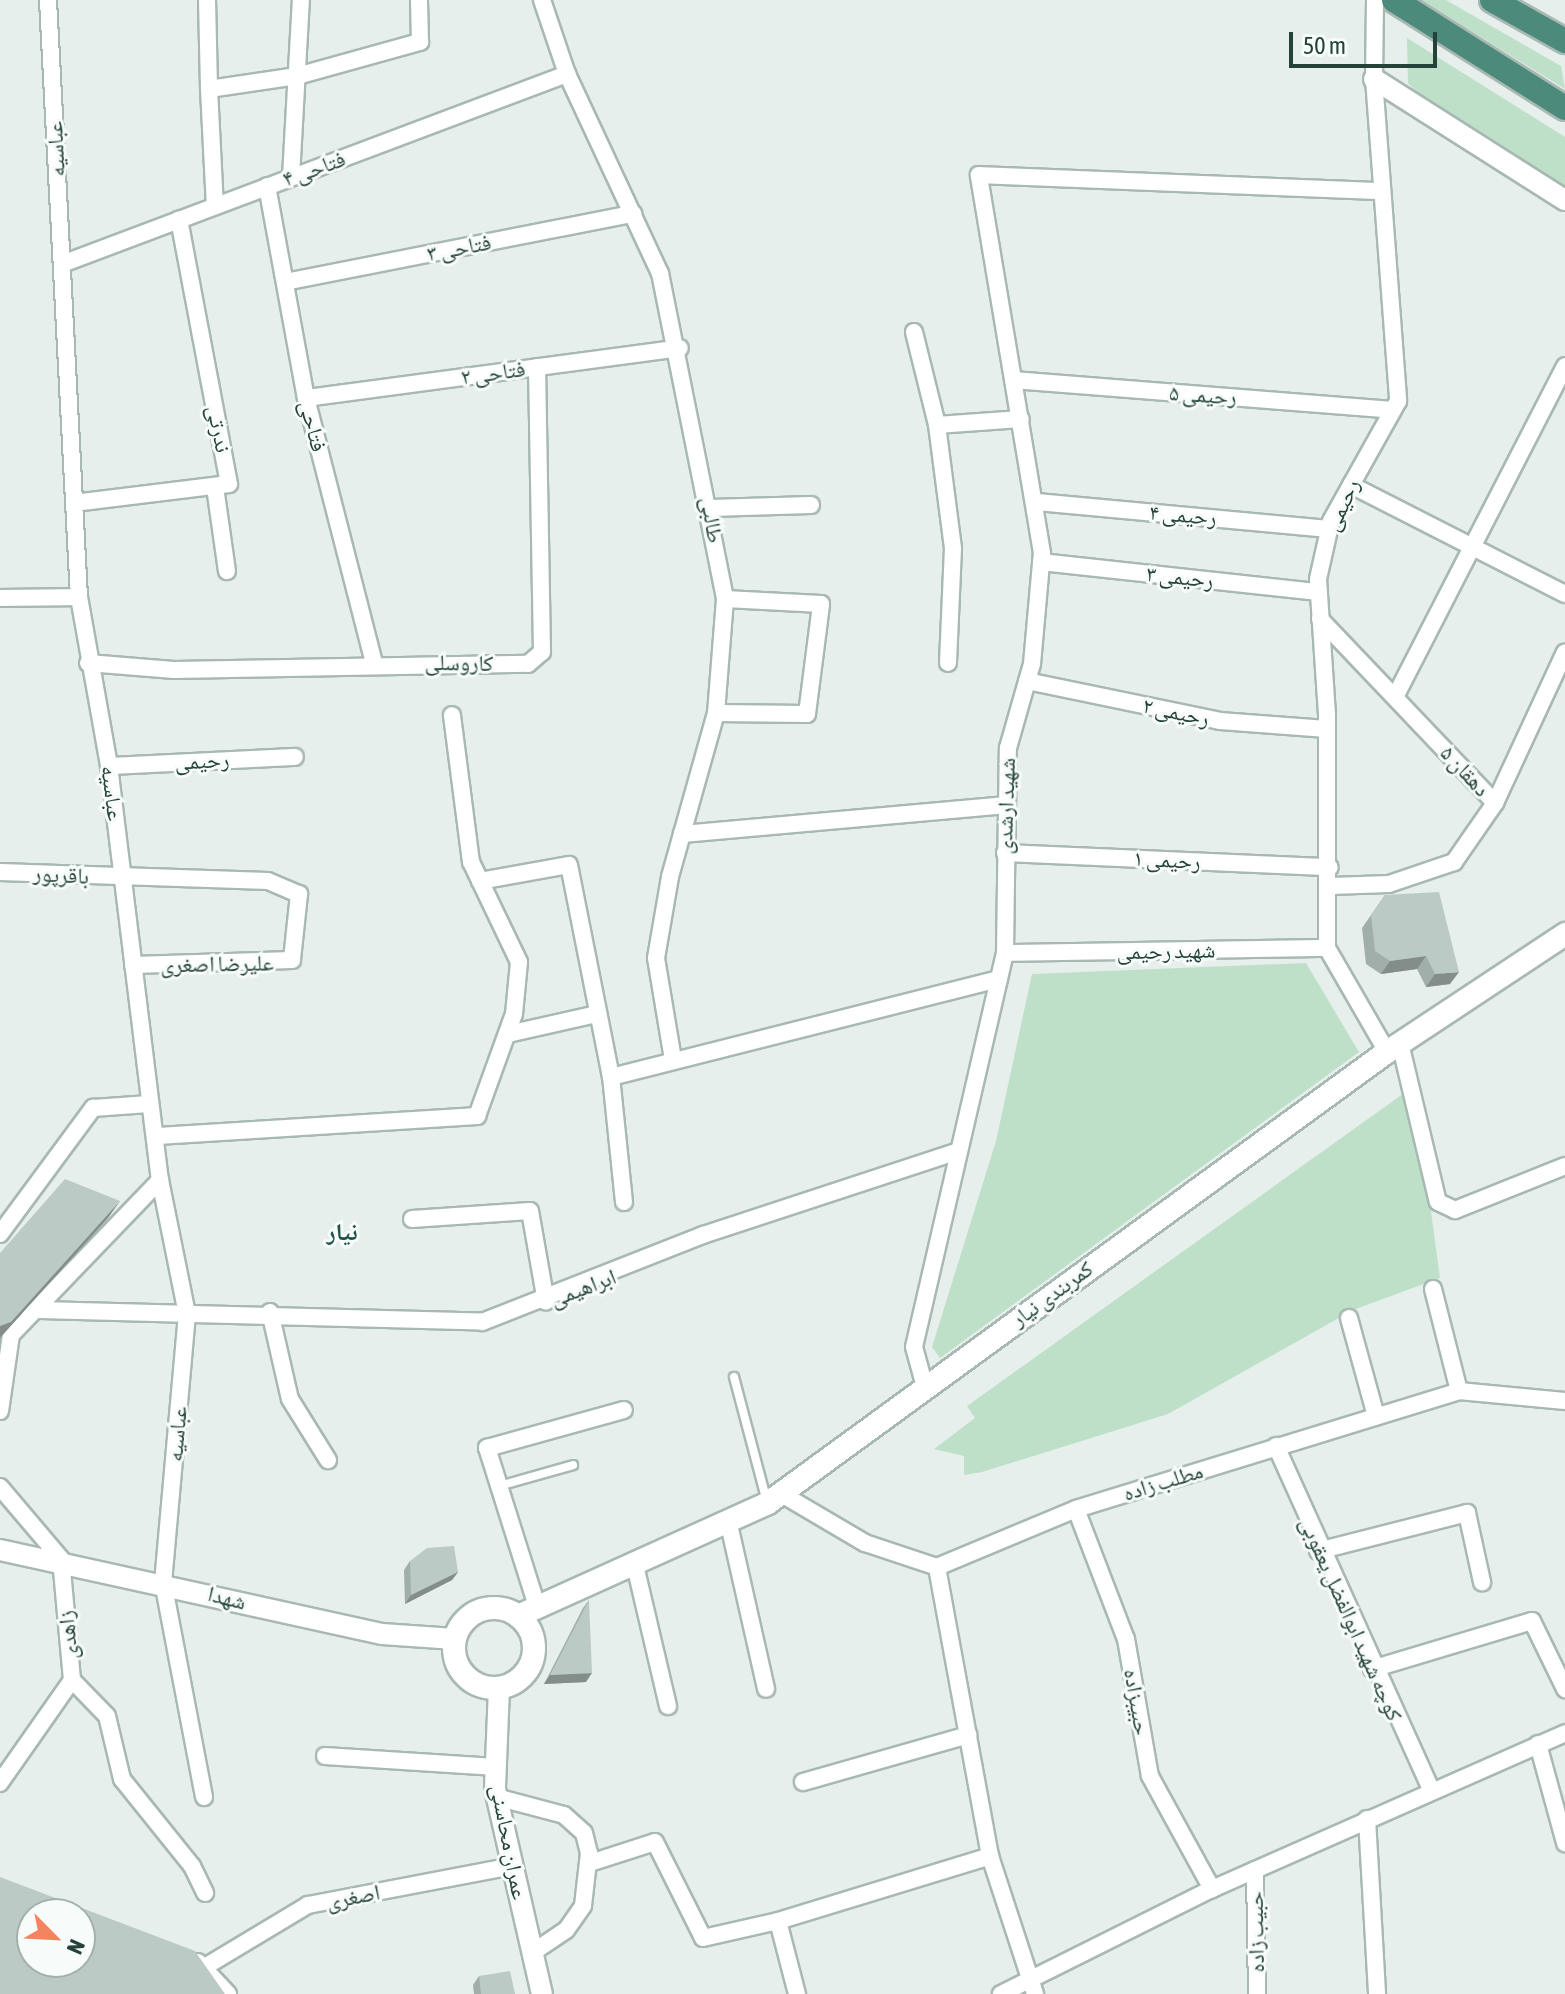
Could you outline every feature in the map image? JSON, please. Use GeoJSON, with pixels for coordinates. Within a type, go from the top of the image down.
{"type":"FeatureCollection","features":[{"type":"Feature","properties":{"kind":"highway"},"geometry":{"type":"LineString","coordinates":[[1394,0],[1565,108]]}},
{"type":"Feature","properties":{"kind":"highway"},"geometry":{"type":"LineString","coordinates":[[1492,0],[1565,41]]}},
{"type":"Feature","properties":{"kind":"main road","name":"کمربندی نیار"},"geometry":{"type":"LineString","coordinates":[[527,1610],[774,1498],[1393,1047],[1565,934]]}},
{"type":"Feature","properties":{"kind":"main road"},"geometry":{"type":"LineString","coordinates":[[480,1610],[527,1610],[533,1652],[522,1676],[499,1688],[464,1675],[455,1639],[480,1610]]}},
{"type":"Feature","properties":{"kind":"street","name":"عباسیه"},"geometry":{"type":"LineString","coordinates":[[48,0],[79,597],[88,663],[109,766],[149,1104],[158,1136],[160,1180],[187,1314],[163,1582],[204,1797]]}},
{"type":"Feature","properties":{"kind":"street"},"geometry":{"type":"LineString","coordinates":[[207,0],[215,206]]}},
{"type":"Feature","properties":{"kind":"street"},"geometry":{"type":"LineString","coordinates":[[291,177],[301,0]]}},
{"type":"Feature","properties":{"kind":"street"},"geometry":{"type":"LineString","coordinates":[[209,89],[297,76],[420,42],[419,0]]}},
{"type":"Feature","properties":{"kind":"street","name":"طالبی"},"geometry":{"type":"LineString","coordinates":[[542,0],[567,74],[660,273],[680,348],[725,599],[716,713],[682,834],[656,958],[673,1060]]}},
{"type":"Feature","properties":{"kind":"street"},"geometry":{"type":"LineString","coordinates":[[1375,0],[1374,79],[1393,410]]}},
{"type":"Feature","properties":{"kind":"street","name":"فتاحی ۴"},"geometry":{"type":"LineString","coordinates":[[62,264],[567,74]]}},
{"type":"Feature","properties":{"kind":"street"},"geometry":{"type":"LineString","coordinates":[[1374,79],[1565,200]]}},
{"type":"Feature","properties":{"kind":"street","name":"شهید ارشدی"},"geometry":{"type":"LineString","coordinates":[[925,1387],[914,1347],[1005,953],[1008,748],[1027,681],[1041,562],[1037,502],[979,175],[1381,191]]}},
{"type":"Feature","properties":{"kind":"street","name":"فتاحی"},"geometry":{"type":"LineString","coordinates":[[267,186],[306,398],[374,663]]}},
{"type":"Feature","properties":{"kind":"street","name":"فتاحی ۳"},"geometry":{"type":"LineString","coordinates":[[285,282],[633,214]]}},
{"type":"Feature","properties":{"kind":"street","name":"ندرتی"},"geometry":{"type":"LineString","coordinates":[[74,503],[215,487],[229,481],[179,220]]}},
{"type":"Feature","properties":{"kind":"street"},"geometry":{"type":"LineString","coordinates":[[914,332],[937,425],[953,548],[948,663]]}},
{"type":"Feature","properties":{"kind":"street","name":"فتاحی ۲"},"geometry":{"type":"LineString","coordinates":[[306,398],[680,348]]}},
{"type":"Feature","properties":{"kind":"street"},"geometry":{"type":"LineString","coordinates":[[1395,697],[1565,366]]}},
{"type":"Feature","properties":{"kind":"street","name":"کاروسلی"},"geometry":{"type":"LineString","coordinates":[[88,663],[174,670],[374,663],[528,664],[542,652],[537,367]]}},
{"type":"Feature","properties":{"kind":"street","name":"رحیمی ۵"},"geometry":{"type":"LineString","coordinates":[[1013,380],[1393,410]]}},
{"type":"Feature","properties":{"kind":"street","name":"رحیمی"},"geometry":{"type":"LineString","coordinates":[[1327,948],[1331,886],[1327,729],[1318,592],[1329,529],[1393,410]]}},
{"type":"Feature","properties":{"kind":"street"},"geometry":{"type":"LineString","coordinates":[[937,425],[1021,419]]}},
{"type":"Feature","properties":{"kind":"street"},"geometry":{"type":"LineString","coordinates":[[1351,485],[1565,594]]}},
{"type":"Feature","properties":{"kind":"street"},"geometry":{"type":"LineString","coordinates":[[215,487],[227,571]]}},
{"type":"Feature","properties":{"kind":"street","name":"رحیمی ۴"},"geometry":{"type":"LineString","coordinates":[[1037,502],[1329,529]]}},
{"type":"Feature","properties":{"kind":"street"},"geometry":{"type":"LineString","coordinates":[[710,508],[811,505]]}},
{"type":"Feature","properties":{"kind":"street","name":"رحیمی ۳"},"geometry":{"type":"LineString","coordinates":[[1041,562],[1318,592]]}},
{"type":"Feature","properties":{"kind":"street"},"geometry":{"type":"LineString","coordinates":[[0,598],[79,597]]}},
{"type":"Feature","properties":{"kind":"street"},"geometry":{"type":"LineString","coordinates":[[716,713],[807,714],[821,604],[725,599]]}},
{"type":"Feature","properties":{"kind":"street","name":"دهقان ۵"},"geometry":{"type":"LineString","coordinates":[[1320,619],[1495,803],[1565,652]]}},
{"type":"Feature","properties":{"kind":"street","name":"رحیمی ۲"},"geometry":{"type":"LineString","coordinates":[[1027,681],[1220,721],[1327,729]]}},
{"type":"Feature","properties":{"kind":"street"},"geometry":{"type":"LineString","coordinates":[[158,1136],[477,1116],[508,1034],[519,962],[471,862],[452,715]]}},
{"type":"Feature","properties":{"kind":"street","name":"رحیمی"},"geometry":{"type":"LineString","coordinates":[[109,766],[295,757]]}},
{"type":"Feature","properties":{"kind":"street"},"geometry":{"type":"LineString","coordinates":[[1331,886],[1389,884],[1454,862],[1495,803]]}},
{"type":"Feature","properties":{"kind":"street"},"geometry":{"type":"LineString","coordinates":[[682,834],[1005,805]]}},
{"type":"Feature","properties":{"kind":"street","name":"رحیمی ۱"},"geometry":{"type":"LineString","coordinates":[[1005,853],[1330,867]]}},
{"type":"Feature","properties":{"kind":"street"},"geometry":{"type":"LineString","coordinates":[[480,881],[569,865],[611,1077],[624,1202]]}},
{"type":"Feature","properties":{"kind":"street","name":"باقرپور"},"geometry":{"type":"LineString","coordinates":[[0,872],[122,879]]}},
{"type":"Feature","properties":{"kind":"street","name":"علیرضا اصغری"},"geometry":{"type":"LineString","coordinates":[[122,879],[268,881],[299,894],[292,960],[133,965]]}},
{"type":"Feature","properties":{"kind":"street"},"geometry":{"type":"LineString","coordinates":[[1327,948],[1393,1047],[1438,1202],[1455,1210],[1565,1166]]}},
{"type":"Feature","properties":{"kind":"street","name":"شهید رحیمی"},"geometry":{"type":"LineString","coordinates":[[1005,953],[1327,948]]}},
{"type":"Feature","properties":{"kind":"street"},"geometry":{"type":"LineString","coordinates":[[611,1077],[999,979]]}},
{"type":"Feature","properties":{"kind":"street"},"geometry":{"type":"LineString","coordinates":[[508,1034],[597,1014]]}},
{"type":"Feature","properties":{"kind":"street"},"geometry":{"type":"LineString","coordinates":[[0,1234],[93,1108],[149,1104]]}},
{"type":"Feature","properties":{"kind":"street","name":"ابراهیمی"},"geometry":{"type":"LineString","coordinates":[[38,1310],[187,1314],[270,1312],[482,1322],[546,1302],[703,1235],[959,1151]]}},
{"type":"Feature","properties":{"kind":"street"},"geometry":{"type":"LineString","coordinates":[[0,1411],[11,1335],[160,1180]]}},
{"type":"Feature","properties":{"kind":"street"},"geometry":{"type":"LineString","coordinates":[[412,1219],[530,1211],[546,1302]]}},
{"type":"Feature","properties":{"kind":"street"},"geometry":{"type":"LineString","coordinates":[[1433,1289],[1459,1391]]}},
{"type":"Feature","properties":{"kind":"street"},"geometry":{"type":"LineString","coordinates":[[270,1312],[290,1399],[328,1460]]}},
{"type":"Feature","properties":{"kind":"street"},"geometry":{"type":"LineString","coordinates":[[1349,1318],[1376,1416]]}},
{"type":"Feature","properties":{"kind":"street","name":"مطلب زاده"},"geometry":{"type":"LineString","coordinates":[[937,1567],[1076,1509],[1459,1391],[1565,1401]]}},
{"type":"Feature","properties":{"kind":"street"},"geometry":{"type":"LineString","coordinates":[[527,1610],[499,1486],[487,1448],[624,1410]]}},
{"type":"Feature","properties":{"kind":"street","name":"کوچه شهید ابوالفضل یعقوبی"},"geometry":{"type":"LineString","coordinates":[[1276,1446],[1318,1551],[1431,1789]]}},
{"type":"Feature","properties":{"kind":"street"},"geometry":{"type":"LineString","coordinates":[[0,1487],[61,1559]]}},
{"type":"Feature","properties":{"kind":"street"},"geometry":{"type":"LineString","coordinates":[[774,1498],[865,1543],[937,1567],[990,1856],[1032,1988]]}},
{"type":"Feature","properties":{"kind":"street","name":"حبیبزاده"},"geometry":{"type":"LineString","coordinates":[[1076,1509],[1126,1639],[1150,1776],[1212,1889]]}},
{"type":"Feature","properties":{"kind":"street"},"geometry":{"type":"LineString","coordinates":[[1318,1551],[1467,1513],[1482,1582]]}},
{"type":"Feature","properties":{"kind":"street"},"geometry":{"type":"LineString","coordinates":[[728,1520],[766,1689]]}},
{"type":"Feature","properties":{"kind":"street","name":"شهدا"},"geometry":{"type":"LineString","coordinates":[[0,1550],[61,1559],[382,1634],[455,1639]]}},
{"type":"Feature","properties":{"kind":"street","name":"زاهدی"},"geometry":{"type":"LineString","coordinates":[[0,1783],[72,1680],[61,1559]]}},
{"type":"Feature","properties":{"kind":"street"},"geometry":{"type":"LineString","coordinates":[[634,1561],[668,1706]]}},
{"type":"Feature","properties":{"kind":"street"},"geometry":{"type":"LineString","coordinates":[[1372,1669],[1532,1621],[1565,1689]]}},
{"type":"Feature","properties":{"kind":"street"},"geometry":{"type":"LineString","coordinates":[[72,1680],[107,1716],[122,1779],[192,1866],[205,1893]]}},
{"type":"Feature","properties":{"kind":"street","name":"عمران محاسنی"},"geometry":{"type":"LineString","coordinates":[[499,1688],[496,1797],[542,1994]]}},
{"type":"Feature","properties":{"kind":"street"},"geometry":{"type":"LineString","coordinates":[[1001,1994],[1032,1988],[1212,1889],[1431,1789],[1565,1733]]}},
{"type":"Feature","properties":{"kind":"street"},"geometry":{"type":"LineString","coordinates":[[803,1782],[968,1735]]}},
{"type":"Feature","properties":{"kind":"street"},"geometry":{"type":"LineString","coordinates":[[1538,1744],[1565,1843]]}},
{"type":"Feature","properties":{"kind":"street"},"geometry":{"type":"LineString","coordinates":[[325,1756],[496,1767]]}},
{"type":"Feature","properties":{"kind":"street"},"geometry":{"type":"LineString","coordinates":[[496,1797],[564,1815],[584,1833],[590,1863],[583,1906],[566,1930],[533,1952]]}},
{"type":"Feature","properties":{"kind":"street"},"geometry":{"type":"LineString","coordinates":[[1367,1819],[1377,1994]]}},
{"type":"Feature","properties":{"kind":"street"},"geometry":{"type":"LineString","coordinates":[[590,1863],[655,1842],[703,1938],[718,1941],[990,1856]]}},
{"type":"Feature","properties":{"kind":"street","name":"اصغری"},"geometry":{"type":"LineString","coordinates":[[208,1965],[308,1905],[513,1866]]}},
{"type":"Feature","properties":{"kind":"street","name":"حبیب زاده"},"geometry":{"type":"LineString","coordinates":[[1255,1870],[1257,1994]]}},
{"type":"Feature","properties":{"kind":"street"},"geometry":{"type":"LineString","coordinates":[[778,1921],[797,1994]]}},
{"type":"Feature","properties":{"kind":"street"},"geometry":{"type":"LineString","coordinates":[[180,1955],[208,1965],[228,1994]]}},
{"type":"Feature","properties":{"kind":"lane"},"geometry":{"type":"LineString","coordinates":[[734,1377],[774,1498]]}},
{"type":"Feature","properties":{"kind":"lane"},"geometry":{"type":"LineString","coordinates":[[499,1486],[573,1465]]}},
{"type":"Feature","properties":{"kind":"green space"},"geometry":{"type":"Polygon","coordinates":[[[1421,0],[1446,0],[1561,66],[1565,89],[1421,0]]]}},
{"type":"Feature","properties":{"kind":"green space"},"geometry":{"type":"Polygon","coordinates":[[[1407,38],[1565,137],[1565,186],[1434,109],[1408,83],[1407,38]]]}},
{"type":"Feature","properties":{"kind":"green space"},"geometry":{"type":"Polygon","coordinates":[[[1306,963],[1359,1052],[940,1358],[932,1347],[996,1141],[1032,974],[1306,963]]]}},
{"type":"Feature","properties":{"kind":"green space"},"geometry":{"type":"Polygon","coordinates":[[[1414,1086],[1440,1278],[1353,1310],[1168,1414],[964,1475],[964,1456],[934,1449],[975,1418],[967,1406],[1414,1086]]]}},
{"type":"Feature","properties":{"kind":"building"},"geometry":{"type":"Polygon","coordinates":[[[1439,892],[1459,972],[1435,974],[1426,956],[1390,961],[1375,951],[1371,915],[1385,895],[1439,892]]]}},
{"type":"Feature","properties":{"kind":"building"},"geometry":{"type":"Polygon","coordinates":[[[65,1179],[120,1201],[11,1322],[0,1326],[0,1253],[65,1179]]]}},
{"type":"Feature","properties":{"kind":"building"},"geometry":{"type":"Polygon","coordinates":[[[454,1546],[458,1572],[411,1595],[410,1561],[427,1548],[454,1546]]]}},
{"type":"Feature","properties":{"kind":"building"},"geometry":{"type":"Polygon","coordinates":[[[589,1600],[592,1673],[550,1675],[589,1600]]]}},
{"type":"Feature","properties":{"kind":"building"},"geometry":{"type":"Polygon","coordinates":[[[0,1877],[55,1898],[16,1898],[16,1978],[96,1978],[96,1913],[195,1951],[225,1994],[0,1994],[0,1877]]]}},
{"type":"Feature","properties":{"kind":"building"},"geometry":{"type":"Polygon","coordinates":[[[510,1971],[515,1994],[481,1994],[479,1976],[510,1971]]]}},
{"type":"Feature","properties":{"kind":"district","name":"نیار"},"geometry":{"type":"Point","coordinates":[342,1232]}}]}
